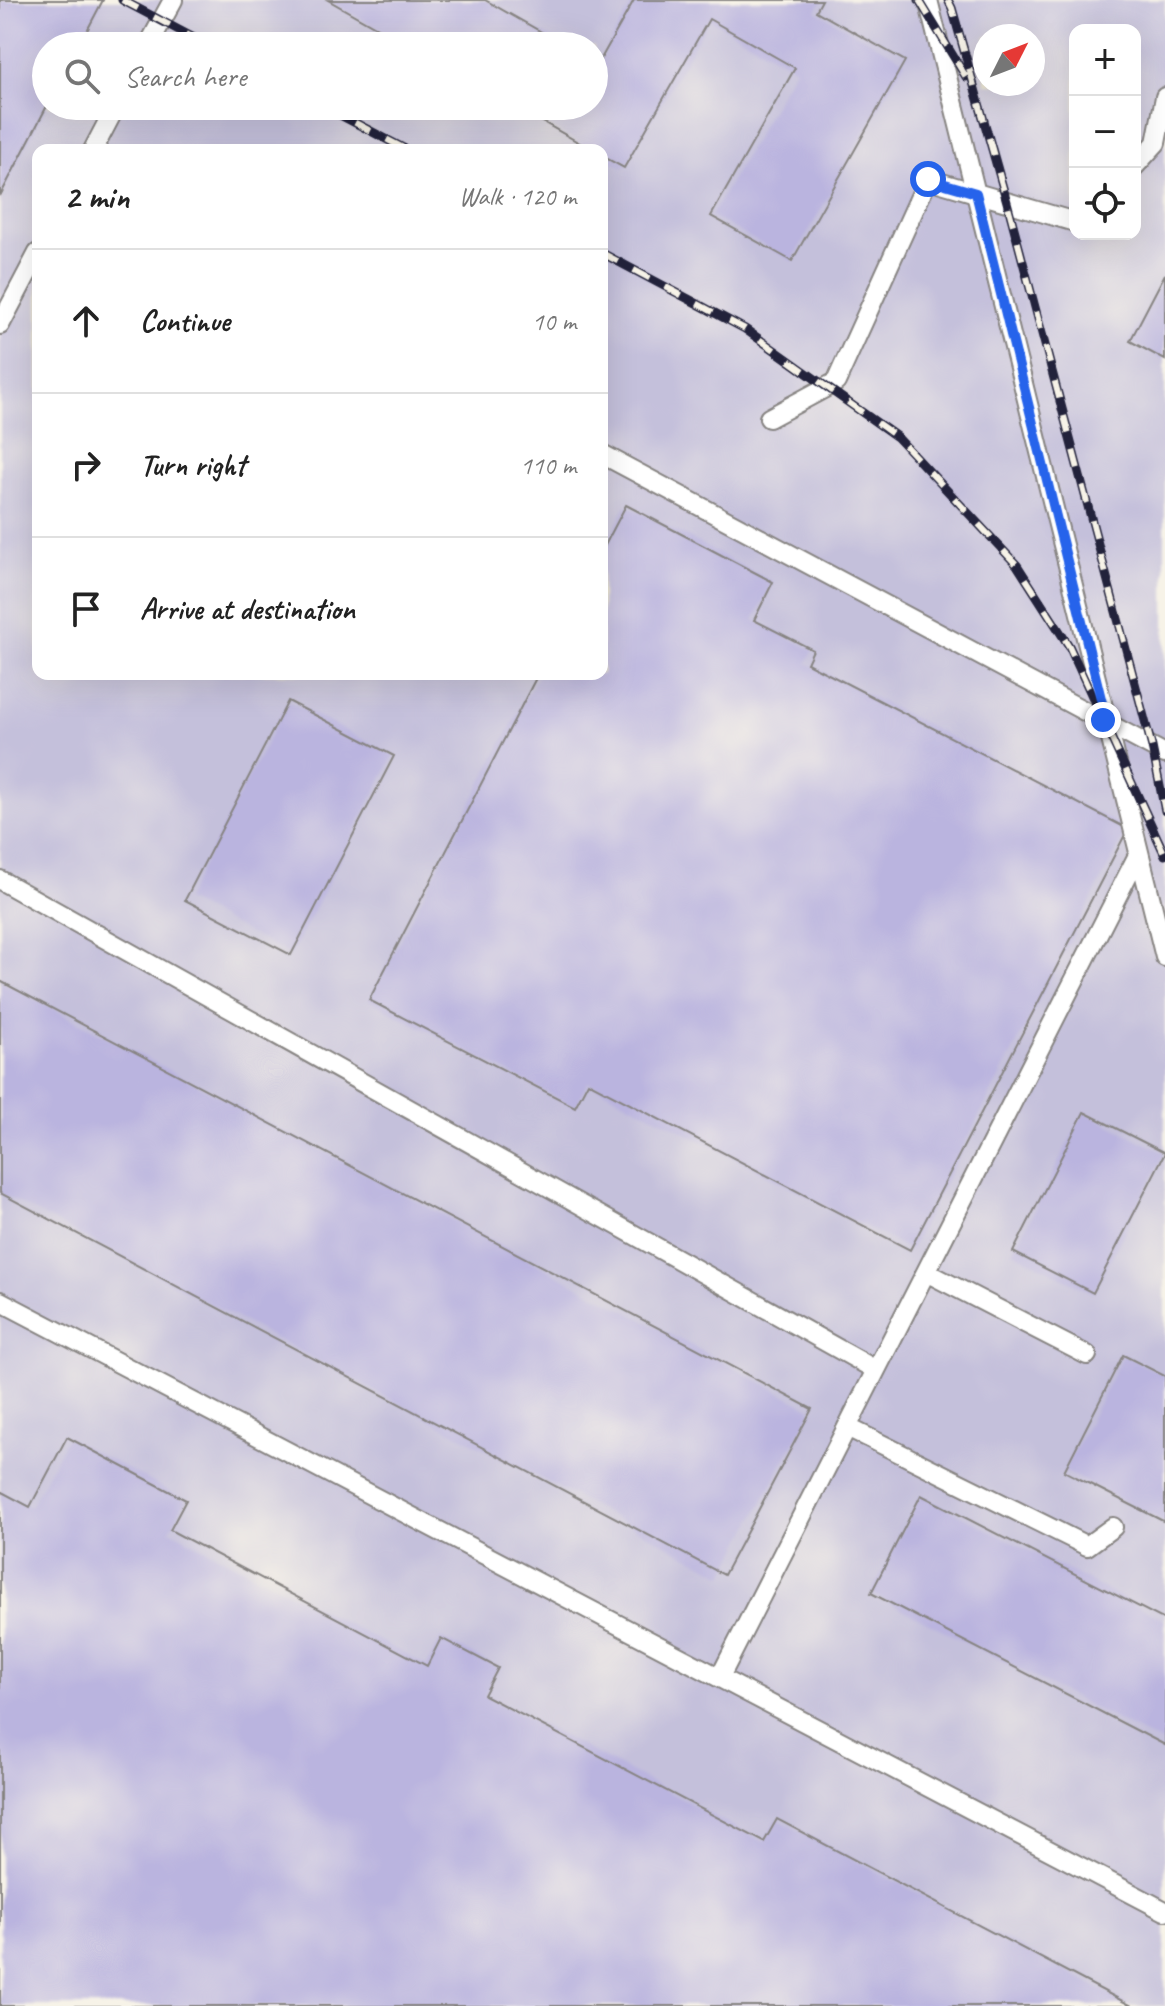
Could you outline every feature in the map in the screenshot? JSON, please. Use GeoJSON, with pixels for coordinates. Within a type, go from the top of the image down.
{"type":"FeatureCollection","features":[{"type":"Feature","properties":{"kind":"lane"},"geometry":{"type":"LineString","coordinates":[[156,32],[173,0]]}},
{"type":"Feature","properties":{"kind":"lane"},"geometry":{"type":"LineString","coordinates":[[928,0],[1165,957]]}},
{"type":"Feature","properties":{"kind":"lane"},"geometry":{"type":"LineString","coordinates":[[1141,159],[1156,143],[1165,97]]}},
{"type":"Feature","properties":{"kind":"lane"},"geometry":{"type":"LineString","coordinates":[[96,144],[109,120]]}},
{"type":"Feature","properties":{"kind":"lane"},"geometry":{"type":"LineString","coordinates":[[769,418],[836,382],[928,179],[1069,220]]}},
{"type":"Feature","properties":{"kind":"lane"},"geometry":{"type":"LineString","coordinates":[[0,325],[32,264]]}},
{"type":"Feature","properties":{"kind":"lane"},"geometry":{"type":"LineString","coordinates":[[608,457],[1165,754]]}},
{"type":"Feature","properties":{"kind":"lane"},"geometry":{"type":"LineString","coordinates":[[720,1677],[1139,853]]}},
{"type":"Feature","properties":{"kind":"lane"},"geometry":{"type":"LineString","coordinates":[[0,880],[876,1370]]}},
{"type":"Feature","properties":{"kind":"lane"},"geometry":{"type":"LineString","coordinates":[[926,1272],[1087,1355]]}},
{"type":"Feature","properties":{"kind":"lane"},"geometry":{"type":"LineString","coordinates":[[0,1301],[1165,1911]]}},
{"type":"Feature","properties":{"kind":"lane"},"geometry":{"type":"LineString","coordinates":[[847,1427],[1087,1546],[1113,1527]]}},
{"type":"Feature","properties":{"kind":"shaded area"},"geometry":{"type":"Polygon","coordinates":[[[0,0],[1165,0],[1165,2006],[0,2006],[0,0]]]}},
{"type":"Feature","properties":{"kind":"building"},"geometry":{"type":"Polygon","coordinates":[[[0,0],[103,0],[86,32],[32,32],[32,120],[40,120],[0,196],[0,0]]]}},
{"type":"Feature","properties":{"kind":"building"},"geometry":{"type":"Polygon","coordinates":[[[328,0],[485,0],[541,32],[384,32],[328,0]]]}},
{"type":"Feature","properties":{"kind":"building"},"geometry":{"type":"Polygon","coordinates":[[[634,0],[822,0],[816,11],[905,61],[792,261],[711,216],[795,68],[709,19],[624,168],[608,159],[608,144],[582,144],[540,120],[608,120],[608,46],[634,0]]]}},
{"type":"Feature","properties":{"kind":"building"},"geometry":{"type":"Polygon","coordinates":[[[1165,274],[1165,360],[1130,341],[1165,274]]]}},
{"type":"Feature","properties":{"kind":"building"},"geometry":{"type":"Polygon","coordinates":[[[626,505],[773,582],[754,620],[813,650],[807,663],[1128,829],[910,1250],[588,1082],[575,1107],[369,1000],[535,680],[608,680],[608,540],[626,505]]]}},
{"type":"Feature","properties":{"kind":"building"},"geometry":{"type":"Polygon","coordinates":[[[288,701],[394,756],[291,955],[185,900],[288,701]]]}},
{"type":"Feature","properties":{"kind":"building"},"geometry":{"type":"Polygon","coordinates":[[[0,981],[812,1409],[724,1575],[0,1193],[0,981]]]}},
{"type":"Feature","properties":{"kind":"building"},"geometry":{"type":"Polygon","coordinates":[[[1084,1112],[1165,1153],[1093,1293],[1013,1252],[1084,1112]]]}},
{"type":"Feature","properties":{"kind":"building"},"geometry":{"type":"Polygon","coordinates":[[[1123,1355],[1165,1376],[1165,1522],[1064,1471],[1123,1355]]]}},
{"type":"Feature","properties":{"kind":"building"},"geometry":{"type":"Polygon","coordinates":[[[67,1437],[186,1500],[170,1530],[427,1666],[441,1638],[498,1668],[484,1695],[764,1842],[777,1819],[1132,2006],[0,2006],[0,1491],[30,1507],[67,1437]]]}},
{"type":"Feature","properties":{"kind":"building"},"geometry":{"type":"Polygon","coordinates":[[[921,1495],[1165,1620],[1165,1745],[871,1593],[921,1495]]]}},
{"type":"Feature","properties":{"kind":"railway"},"geometry":{"type":"LineString","coordinates":[[122,0],[183,32]]}},
{"type":"Feature","properties":{"kind":"railway"},"geometry":{"type":"LineString","coordinates":[[919,0],[966,77]]}},
{"type":"Feature","properties":{"kind":"railway"},"geometry":{"type":"LineString","coordinates":[[948,0],[1007,202],[1152,747],[1165,811]]}},
{"type":"Feature","properties":{"kind":"railway"},"geometry":{"type":"LineString","coordinates":[[350,120],[396,144]]}},
{"type":"Feature","properties":{"kind":"railway"},"geometry":{"type":"LineString","coordinates":[[608,256],[745,329],[897,437],[1017,565],[1069,646],[1165,855]]}},
{"type":"Feature","properties":{"kind":"route"},"geometry":{"type":"LineString","coordinates":[[928,179],[976,193],[1107,723],[1103,720]]}}]}
